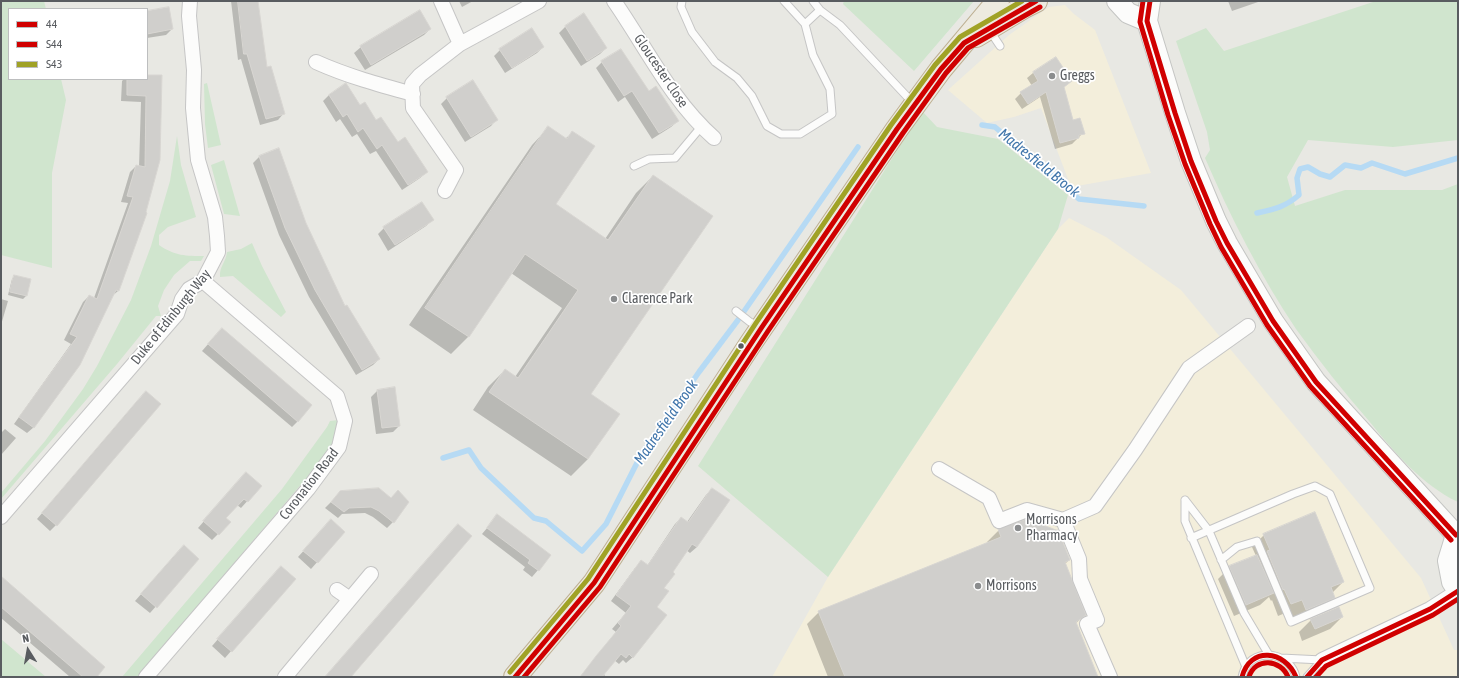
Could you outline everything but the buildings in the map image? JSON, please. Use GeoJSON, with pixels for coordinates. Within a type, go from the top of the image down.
{"type":"FeatureCollection","features":[{"type":"Feature","properties":{"kind":"highway"},"geometry":{"type":"LineString","coordinates":[[515,677],[594,583],[756,325],[915,105],[980,21],[998,1]]}},
{"type":"Feature","properties":{"kind":"highway"},"geometry":{"type":"LineString","coordinates":[[964,43],[995,37],[1024,7],[1036,1]]}},
{"type":"Feature","properties":{"kind":"main road"},"geometry":{"type":"LineString","coordinates":[[1118,1],[1128,14],[1147,21]]}},
{"type":"Feature","properties":{"kind":"main road"},"geometry":{"type":"LineString","coordinates":[[1150,1],[1147,21],[1191,161],[1216,222],[1273,321],[1316,382],[1457,535],[1448,561],[1452,582],[1458,591]]}},
{"type":"Feature","properties":{"kind":"street","name":"Duke of Edinburgh Way"},"geometry":{"type":"LineString","coordinates":[[1,517],[177,314],[182,299],[189,289],[203,281],[218,252],[214,216],[198,160],[193,108],[194,70],[189,16],[190,1]]}},
{"type":"Feature","properties":{"kind":"street"},"geometry":{"type":"LineString","coordinates":[[441,1],[460,44]]}},
{"type":"Feature","properties":{"kind":"street"},"geometry":{"type":"LineString","coordinates":[[445,191],[456,170],[413,108],[412,84],[420,75],[460,44],[539,1]]}},
{"type":"Feature","properties":{"kind":"street","name":"Gloucester Close"},"geometry":{"type":"LineString","coordinates":[[614,1],[677,97],[701,127],[714,138]]}},
{"type":"Feature","properties":{"kind":"street"},"geometry":{"type":"LineString","coordinates":[[316,62],[372,83],[413,94]]}},
{"type":"Feature","properties":{"kind":"street","name":"Coronation Road"},"geometry":{"type":"LineString","coordinates":[[146,677],[308,489],[339,447],[345,421],[337,396],[203,281]]}},
{"type":"Feature","properties":{"kind":"street"},"geometry":{"type":"LineString","coordinates":[[939,468],[989,498],[998,521],[1027,510],[1063,520],[1095,506],[1135,450],[1189,368],[1248,326]]}},
{"type":"Feature","properties":{"kind":"street"},"geometry":{"type":"LineString","coordinates":[[1063,520],[1079,559],[1080,579],[1097,620],[1087,624],[1110,677]]}},
{"type":"Feature","properties":{"kind":"street"},"geometry":{"type":"LineString","coordinates":[[284,677],[371,574]]}},
{"type":"Feature","properties":{"kind":"street"},"geometry":{"type":"LineString","coordinates":[[337,590],[350,600]]}},
{"type":"Feature","properties":{"kind":"street"},"geometry":{"type":"LineString","coordinates":[[1322,660],[1430,609],[1458,591]]}},
{"type":"Feature","properties":{"kind":"lane"},"geometry":{"type":"LineString","coordinates":[[682,1],[681,7],[692,32],[715,62],[737,78],[752,96],[767,126],[781,134],[800,134],[832,114],[830,89],[813,55],[805,24],[784,1]]}},
{"type":"Feature","properties":{"kind":"lane"},"geometry":{"type":"LineString","coordinates":[[813,1],[820,10],[840,25],[915,105]]}},
{"type":"Feature","properties":{"kind":"lane"},"geometry":{"type":"LineString","coordinates":[[805,24],[820,10]]}},
{"type":"Feature","properties":{"kind":"lane"},"geometry":{"type":"LineString","coordinates":[[634,166],[650,159],[675,158],[701,127]]}},
{"type":"Feature","properties":{"kind":"lane"},"geometry":{"type":"LineString","coordinates":[[736,311],[756,325]]}},
{"type":"Feature","properties":{"kind":"lane"},"geometry":{"type":"LineString","coordinates":[[1191,538],[1315,486],[1330,494],[1370,588],[1291,622],[1257,541],[1237,547],[1221,560]]}},
{"type":"Feature","properties":{"kind":"lane"},"geometry":{"type":"LineString","coordinates":[[1246,667],[1184,521],[1185,500],[1209,531],[1244,613],[1269,655]]}},
{"type":"Feature","properties":{"kind":"lane"},"geometry":{"type":"LineString","coordinates":[[1242,677],[1246,667],[1256,658],[1269,655],[1281,658],[1290,664],[1296,677]]}},
{"type":"Feature","properties":{"kind":"lane"},"geometry":{"type":"LineString","coordinates":[[1281,658],[1322,660]]}},
{"type":"Feature","properties":{"kind":"lane"},"geometry":{"type":"LineString","coordinates":[[1307,677],[1322,660]]}},
{"type":"Feature","properties":{"kind":"shaded area"},"geometry":{"type":"Polygon","coordinates":[[[1065,5],[1095,30],[1151,173],[1071,187],[1041,108],[1014,117],[987,123],[948,90],[1009,35],[1049,7],[1065,5]]]}},
{"type":"Feature","properties":{"kind":"shaded area"},"geometry":{"type":"Polygon","coordinates":[[[1069,218],[1106,237],[1181,290],[1421,578],[1454,650],[1458,650],[1458,677],[772,677],[828,577],[1058,229],[1069,218]]]}},
{"type":"Feature","properties":{"kind":"green space"},"geometry":{"type":"Polygon","coordinates":[[[1,1],[44,1],[46,8],[8,8],[8,80],[61,80],[66,100],[52,173],[52,268],[1,255],[1,1]]]}},
{"type":"Feature","properties":{"kind":"green space"},"geometry":{"type":"Polygon","coordinates":[[[844,1],[974,1],[914,71],[843,4],[844,1]]]}},
{"type":"Feature","properties":{"kind":"green space"},"geometry":{"type":"Polygon","coordinates":[[[1376,1],[1458,1],[1458,140],[1393,147],[1308,140],[1287,177],[1295,206],[1345,190],[1442,190],[1458,184],[1458,502],[1432,487],[1399,456],[1332,376],[1296,329],[1283,309],[1247,246],[1205,158],[1210,150],[1207,132],[1176,41],[1206,28],[1224,51],[1376,1]]]}},
{"type":"Feature","properties":{"kind":"green space"},"geometry":{"type":"Polygon","coordinates":[[[207,83],[221,145],[208,148],[205,124],[204,84],[207,83]]]}},
{"type":"Feature","properties":{"kind":"green space"},"geometry":{"type":"Polygon","coordinates":[[[922,111],[937,127],[998,139],[1068,195],[1058,229],[828,577],[698,466],[922,111]]]}},
{"type":"Feature","properties":{"kind":"green space"},"geometry":{"type":"Polygon","coordinates":[[[177,136],[181,165],[196,217],[168,227],[159,235],[159,245],[181,255],[204,256],[201,261],[190,261],[174,275],[164,290],[158,306],[161,316],[156,316],[117,364],[1,499],[1,493],[45,441],[83,389],[97,366],[131,300],[151,246],[170,181],[177,136]]]}},
{"type":"Feature","properties":{"kind":"green space"},"geometry":{"type":"Polygon","coordinates":[[[224,160],[240,216],[224,214],[211,165],[224,160]]]}},
{"type":"Feature","properties":{"kind":"green space"},"geometry":{"type":"Polygon","coordinates":[[[252,243],[286,312],[281,317],[233,276],[220,277],[227,252],[241,249],[252,243]]]}},
{"type":"Feature","properties":{"kind":"green space"},"geometry":{"type":"Polygon","coordinates":[[[338,420],[333,447],[137,677],[122,677],[282,489],[330,421],[338,420]]]}},
{"type":"Feature","properties":{"kind":"green space"},"geometry":{"type":"Polygon","coordinates":[[[1,639],[46,677],[1,677],[1,639]]]}},
{"type":"Feature","properties":{"kind":"waterway","name":"Madresfield Brook"},"geometry":{"type":"LineString","coordinates":[[982,125],[995,127],[1079,199],[1144,206]]}},
{"type":"Feature","properties":{"kind":"waterway","name":"Madresfield Brook"},"geometry":{"type":"LineString","coordinates":[[443,458],[469,450],[481,468],[534,518],[546,521],[582,551],[606,524],[641,455],[699,372],[738,320],[858,147]]}},
{"type":"Feature","properties":{"kind":"waterway","name":"Madresfield Brook"},"geometry":{"type":"LineString","coordinates":[[1257,213],[1280,207],[1299,195],[1297,178],[1300,169],[1308,167],[1320,174],[1330,177],[1345,165],[1361,168],[1372,163],[1405,174],[1458,158]]}},
{"type":"Feature","properties":{"kind":"transit line","name":"S43"},"geometry":{"type":"LineString","coordinates":[[510,672],[588,579],[756,323],[891,125],[935,65],[960,37],[1022,1]]}},
{"type":"Feature","properties":{"kind":"transit line","name":"44"},"geometry":{"type":"LineString","coordinates":[[515,677],[594,583],[762,327],[897,129],[941,69],[964,43],[1036,1]]}},
{"type":"Feature","properties":{"kind":"transit line","name":"S44"},"geometry":{"type":"LineString","coordinates":[[1143,1],[1140,22],[1168,115],[1185,164],[1221,247],[1267,325],[1310,386],[1451,540]]}},
{"type":"Feature","properties":{"kind":"transit line","name":"44"},"geometry":{"type":"LineString","coordinates":[[1150,1],[1147,21],[1175,113],[1191,161],[1216,221],[1227,243],[1273,321],[1316,382],[1456,535]]}},
{"type":"Feature","properties":{"kind":"transit line","name":"S44"},"geometry":{"type":"LineString","coordinates":[[524,677],[600,587],[768,331],[903,133],[946,73],[968,48],[1040,7]]}},
{"type":"Feature","properties":{"kind":"transit line","name":"44"},"geometry":{"type":"LineString","coordinates":[[1307,677],[1322,660],[1430,609],[1458,591]]}},
{"type":"Feature","properties":{"kind":"transit line","name":"S44"},"geometry":{"type":"LineString","coordinates":[[1316,677],[1326,666],[1433,615],[1458,599]]}},
{"type":"Feature","properties":{"kind":"transit line","name":"44"},"geometry":{"type":"LineString","coordinates":[[1242,677],[1246,667],[1252,660],[1260,656],[1268,655],[1284,661],[1291,668],[1296,677]]}},
{"type":"Feature","properties":{"kind":"transit line","name":"S44"},"geometry":{"type":"LineString","coordinates":[[1249,677],[1252,671],[1262,663],[1274,664],[1280,667],[1285,671],[1288,677]]}},
{"type":"Feature","properties":{"kind":"place","name":"Greggs"},"geometry":{"type":"Point","coordinates":[1052,76]}},
{"type":"Feature","properties":{"kind":"place","name":"Clarence Park"},"geometry":{"type":"Point","coordinates":[614,299]}},
{"type":"Feature","properties":{"kind":"place","name":"Morrisons Pharmacy"},"geometry":{"type":"Point","coordinates":[1018,528]}},
{"type":"Feature","properties":{"kind":"place","name":"Morrisons"},"geometry":{"type":"Point","coordinates":[978,586]}}]}
